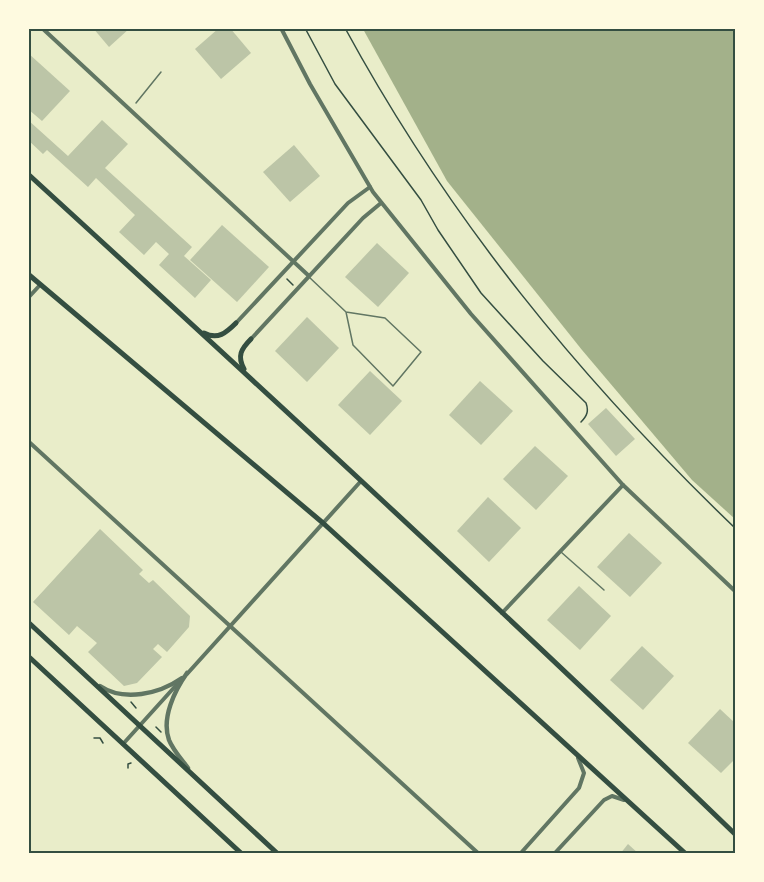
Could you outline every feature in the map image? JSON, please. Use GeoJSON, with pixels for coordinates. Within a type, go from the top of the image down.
{"type":"FeatureCollection","features":[{"type":"Feature","properties":{"kind":"main road"},"geometry":{"type":"LineString","coordinates":[[28,174],[579,684],[735,835]]}},
{"type":"Feature","properties":{"kind":"main road"},"geometry":{"type":"LineString","coordinates":[[28,274],[323,524],[571,747],[686,854]]}},
{"type":"Feature","properties":{"kind":"main road"},"geometry":{"type":"LineString","coordinates":[[198,330],[215,337],[226,333],[236,323]]}},
{"type":"Feature","properties":{"kind":"main road"},"geometry":{"type":"LineString","coordinates":[[251,339],[242,348],[240,354],[243,366],[251,378]]}},
{"type":"Feature","properties":{"kind":"main road"},"geometry":{"type":"LineString","coordinates":[[28,622],[278,854]]}},
{"type":"Feature","properties":{"kind":"main road"},"geometry":{"type":"LineString","coordinates":[[28,656],[242,854]]}},
{"type":"Feature","properties":{"kind":"street"},"geometry":{"type":"LineString","coordinates":[[42,28],[309,276]]}},
{"type":"Feature","properties":{"kind":"street"},"geometry":{"type":"LineString","coordinates":[[281,28],[310,84],[370,187],[471,314],[623,485],[735,592]]}},
{"type":"Feature","properties":{"kind":"street"},"geometry":{"type":"LineString","coordinates":[[236,323],[348,204],[370,187]]}},
{"type":"Feature","properties":{"kind":"street"},"geometry":{"type":"LineString","coordinates":[[251,339],[363,218],[382,203]]}},
{"type":"Feature","properties":{"kind":"street"},"geometry":{"type":"LineString","coordinates":[[28,298],[40,285]]}},
{"type":"Feature","properties":{"kind":"street"},"geometry":{"type":"LineString","coordinates":[[28,441],[479,854]]}},
{"type":"Feature","properties":{"kind":"street"},"geometry":{"type":"LineString","coordinates":[[123,744],[361,481]]}},
{"type":"Feature","properties":{"kind":"street"},"geometry":{"type":"LineString","coordinates":[[501,613],[623,485]]}},
{"type":"Feature","properties":{"kind":"street"},"geometry":{"type":"LineString","coordinates":[[94,683],[104,689],[130,695],[158,690],[186,675]]}},
{"type":"Feature","properties":{"kind":"street"},"geometry":{"type":"LineString","coordinates":[[186,675],[175,694],[167,732],[171,744],[196,777]]}},
{"type":"Feature","properties":{"kind":"street"},"geometry":{"type":"LineString","coordinates":[[520,854],[581,784],[584,773],[571,747]]}},
{"type":"Feature","properties":{"kind":"street"},"geometry":{"type":"LineString","coordinates":[[554,854],[604,800],[615,796],[632,804]]}},
{"type":"Feature","properties":{"kind":"lane"},"geometry":{"type":"LineString","coordinates":[[135,103],[161,72]]}},
{"type":"Feature","properties":{"kind":"lane"},"geometry":{"type":"LineString","coordinates":[[309,276],[346,312],[353,345],[393,386],[421,352],[385,318],[346,312]]}},
{"type":"Feature","properties":{"kind":"lane"},"geometry":{"type":"LineString","coordinates":[[560,552],[604,590]]}},
{"type":"Feature","properties":{"kind":"path"},"geometry":{"type":"LineString","coordinates":[[305,28],[335,84],[421,200],[438,230],[481,293],[543,361],[586,403],[588,409],[586,417],[580,422]]}},
{"type":"Feature","properties":{"kind":"path"},"geometry":{"type":"LineString","coordinates":[[345,28],[414,145],[499,267],[570,356],[735,530]]}},
{"type":"Feature","properties":{"kind":"path"},"geometry":{"type":"LineString","coordinates":[[287,279],[294,285]]}},
{"type":"Feature","properties":{"kind":"path"},"geometry":{"type":"LineString","coordinates":[[130,699],[131,704],[136,708]]}},
{"type":"Feature","properties":{"kind":"path"},"geometry":{"type":"LineString","coordinates":[[94,738],[99,738],[104,734]]}},
{"type":"Feature","properties":{"kind":"path"},"geometry":{"type":"LineString","coordinates":[[99,738],[103,743]]}},
{"type":"Feature","properties":{"kind":"path"},"geometry":{"type":"LineString","coordinates":[[124,762],[128,764]]}},
{"type":"Feature","properties":{"kind":"shaded area"},"geometry":{"type":"Polygon","coordinates":[[[363,29],[735,29],[735,519],[692,480],[582,350],[447,181],[363,29]]]}},
{"type":"Feature","properties":{"kind":"building"},"geometry":{"type":"Polygon","coordinates":[[[93,28],[130,28],[109,47],[93,28]]]}},
{"type":"Feature","properties":{"kind":"building"},"geometry":{"type":"Polygon","coordinates":[[[219,28],[230,28],[251,53],[221,79],[195,49],[219,28]]]}},
{"type":"Feature","properties":{"kind":"building"},"geometry":{"type":"Polygon","coordinates":[[[28,53],[70,91],[42,121],[28,109],[28,53]]]}},
{"type":"Feature","properties":{"kind":"building"},"geometry":{"type":"Polygon","coordinates":[[[28,120],[68,156],[102,120],[128,144],[105,168],[192,247],[184,256],[211,280],[195,298],[159,265],[169,254],[156,242],[144,255],[119,232],[135,215],[96,178],[88,187],[47,150],[43,154],[28,140],[28,120]]]}},
{"type":"Feature","properties":{"kind":"building"},"geometry":{"type":"Polygon","coordinates":[[[294,145],[320,176],[290,202],[263,172],[294,145]]]}},
{"type":"Feature","properties":{"kind":"building"},"geometry":{"type":"Polygon","coordinates":[[[222,225],[269,267],[237,302],[190,260],[222,225]]]}},
{"type":"Feature","properties":{"kind":"building"},"geometry":{"type":"Polygon","coordinates":[[[377,243],[409,273],[378,307],[345,277],[377,243]]]}},
{"type":"Feature","properties":{"kind":"building"},"geometry":{"type":"Polygon","coordinates":[[[307,317],[339,348],[307,382],[275,351],[307,317]]]}},
{"type":"Feature","properties":{"kind":"building"},"geometry":{"type":"Polygon","coordinates":[[[370,371],[402,401],[370,435],[338,405],[370,371]]]}},
{"type":"Feature","properties":{"kind":"building"},"geometry":{"type":"Polygon","coordinates":[[[480,381],[513,411],[481,445],[449,415],[480,381]]]}},
{"type":"Feature","properties":{"kind":"building"},"geometry":{"type":"Polygon","coordinates":[[[606,408],[635,439],[616,456],[588,424],[606,408]]]}},
{"type":"Feature","properties":{"kind":"building"},"geometry":{"type":"Polygon","coordinates":[[[535,446],[568,476],[536,510],[503,479],[535,446]]]}},
{"type":"Feature","properties":{"kind":"building"},"geometry":{"type":"Polygon","coordinates":[[[488,497],[521,528],[489,562],[457,531],[488,497]]]}},
{"type":"Feature","properties":{"kind":"building"},"geometry":{"type":"Polygon","coordinates":[[[100,529],[143,570],[139,574],[149,583],[153,580],[190,616],[189,627],[167,652],[158,644],[153,649],[162,657],[137,683],[124,686],[88,652],[97,643],[77,626],[69,635],[33,602],[100,529]]]}},
{"type":"Feature","properties":{"kind":"building"},"geometry":{"type":"Polygon","coordinates":[[[629,533],[662,563],[630,597],[597,567],[629,533]]]}},
{"type":"Feature","properties":{"kind":"building"},"geometry":{"type":"Polygon","coordinates":[[[579,586],[611,616],[580,650],[547,620],[579,586]]]}},
{"type":"Feature","properties":{"kind":"building"},"geometry":{"type":"Polygon","coordinates":[[[642,646],[674,676],[643,710],[610,680],[642,646]]]}},
{"type":"Feature","properties":{"kind":"building"},"geometry":{"type":"Polygon","coordinates":[[[720,709],[736,724],[736,758],[721,773],[688,743],[720,709]]]}},
{"type":"Feature","properties":{"kind":"building"},"geometry":{"type":"Polygon","coordinates":[[[628,844],[639,854],[620,854],[628,844]]]}}]}
